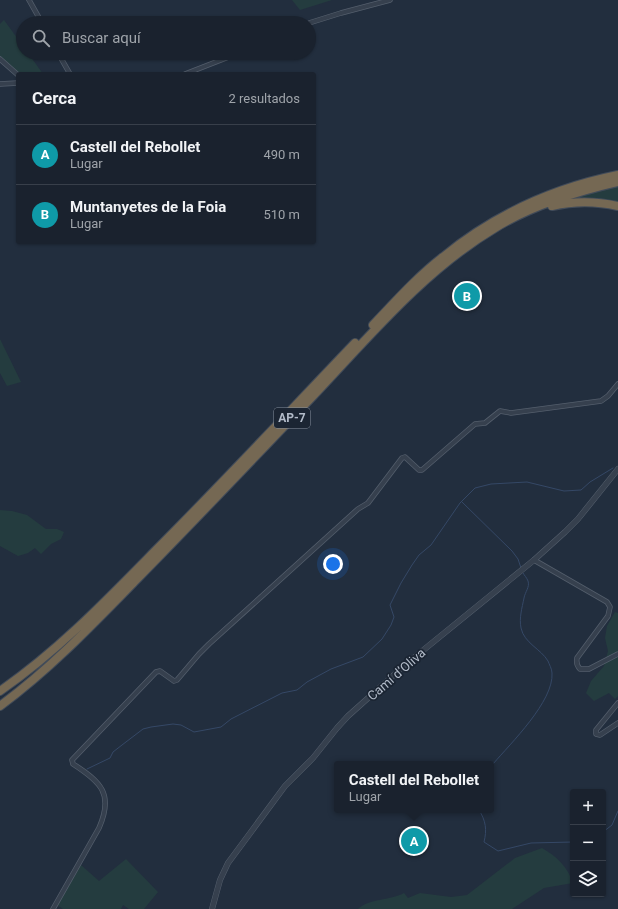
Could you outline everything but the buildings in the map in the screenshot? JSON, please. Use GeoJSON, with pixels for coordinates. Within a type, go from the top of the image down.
{"type":"FeatureCollection","features":[{"type":"Feature","properties":{"kind":"highway"},"geometry":{"type":"LineString","coordinates":[[528,204],[552,188],[618,171]]}},
{"type":"Feature","properties":{"kind":"highway","name":"AP-7"},"geometry":{"type":"LineString","coordinates":[[0,691],[53,651],[94,613],[173,533],[368,329],[442,257],[475,233],[528,204],[566,189],[618,175]]}},
{"type":"Feature","properties":{"kind":"highway","name":"AP-7"},"geometry":{"type":"LineString","coordinates":[[0,706],[37,677],[86,631],[408,297],[434,272],[456,254],[495,228],[529,210],[573,193],[618,182]]}},
{"type":"Feature","properties":{"kind":"highway"},"geometry":{"type":"LineString","coordinates":[[495,228],[505,225],[527,214],[564,203],[595,202],[618,206]]}},
{"type":"Feature","properties":{"kind":"street"},"geometry":{"type":"LineString","coordinates":[[29,0],[38,16]]}},
{"type":"Feature","properties":{"kind":"street"},"geometry":{"type":"LineString","coordinates":[[316,21],[390,0]]}},
{"type":"Feature","properties":{"kind":"street"},"geometry":{"type":"LineString","coordinates":[[0,59],[16,73]]}},
{"type":"Feature","properties":{"kind":"street"},"geometry":{"type":"LineString","coordinates":[[62,60],[69,72]]}},
{"type":"Feature","properties":{"kind":"street"},"geometry":{"type":"LineString","coordinates":[[190,72],[221,60]]}},
{"type":"Feature","properties":{"kind":"street"},"geometry":{"type":"LineString","coordinates":[[0,84],[16,83]]}},
{"type":"Feature","properties":{"kind":"street"},"geometry":{"type":"LineString","coordinates":[[53,909],[99,828],[106,804],[106,797],[101,787],[73,764],[72,760],[156,672],[160,671],[174,682],[177,680],[209,644],[358,510],[368,503],[402,458],[405,457],[419,470],[422,470],[475,424],[485,423],[501,410],[511,413],[601,400],[605,398],[618,384]]}},
{"type":"Feature","properties":{"kind":"street","name":"Camí d’Oliva"},"geometry":{"type":"LineString","coordinates":[[212,909],[220,880],[228,863],[285,786],[313,758],[337,728],[421,652],[534,560],[572,525],[618,469]]}},
{"type":"Feature","properties":{"kind":"street"},"geometry":{"type":"LineString","coordinates":[[534,560],[607,602],[610,607],[610,613],[577,658],[576,661],[578,668],[589,669],[618,654]]}},
{"type":"Feature","properties":{"kind":"street"},"geometry":{"type":"LineString","coordinates":[[618,703],[598,728],[596,734],[600,735],[618,723]]}},
{"type":"Feature","properties":{"kind":"green space"},"geometry":{"type":"Polygon","coordinates":[[[292,0],[332,0],[300,10],[292,0]]]}},
{"type":"Feature","properties":{"kind":"green space"},"geometry":{"type":"Polygon","coordinates":[[[4,20],[16,36],[16,60],[33,60],[42,72],[18,72],[0,56],[0,24],[4,20]]]}},
{"type":"Feature","properties":{"kind":"green space"},"geometry":{"type":"Polygon","coordinates":[[[618,186],[618,203],[555,202],[618,186]]]}},
{"type":"Feature","properties":{"kind":"green space"},"geometry":{"type":"Polygon","coordinates":[[[0,339],[21,382],[7,386],[0,373],[0,339]]]}},
{"type":"Feature","properties":{"kind":"green space"},"geometry":{"type":"Polygon","coordinates":[[[0,510],[12,511],[27,515],[46,529],[57,529],[64,532],[61,539],[51,544],[41,554],[35,548],[28,553],[18,556],[0,546],[0,510]]]}},
{"type":"Feature","properties":{"kind":"green space"},"geometry":{"type":"Polygon","coordinates":[[[615,612],[618,613],[618,696],[615,699],[609,693],[594,701],[586,693],[591,681],[604,666],[608,651],[605,638],[607,626],[615,612]]]}},
{"type":"Feature","properties":{"kind":"green space"},"geometry":{"type":"Polygon","coordinates":[[[542,848],[561,862],[565,867],[570,875],[570,884],[544,888],[512,909],[358,909],[368,903],[398,896],[404,893],[408,898],[420,893],[451,897],[467,895],[515,858],[542,848]]]}},
{"type":"Feature","properties":{"kind":"green space"},"geometry":{"type":"Polygon","coordinates":[[[126,859],[158,892],[144,909],[129,909],[123,905],[121,909],[63,909],[57,905],[81,865],[99,881],[126,859]]]}},
{"type":"Feature","properties":{"kind":"waterway"},"geometry":{"type":"LineString","coordinates":[[87,769],[110,758],[113,752],[143,729],[173,724],[181,725],[194,732],[221,727],[231,719],[282,693],[297,690],[307,682],[331,669],[363,657],[382,639],[391,625],[394,617],[390,605],[412,565],[419,555],[431,545],[460,503],[475,488],[491,484],[527,482],[564,491],[581,490],[590,482],[613,468]]}},
{"type":"Feature","properties":{"kind":"waterway"},"geometry":{"type":"LineString","coordinates":[[462,502],[512,551],[518,559],[521,568]]}},
{"type":"Feature","properties":{"kind":"waterway"},"geometry":{"type":"LineString","coordinates":[[494,763],[539,709],[551,684],[552,671],[548,661],[529,642],[521,628],[521,613],[528,587],[528,580],[523,573]]}},
{"type":"Feature","properties":{"kind":"waterway"},"geometry":{"type":"LineString","coordinates":[[606,830],[612,825],[618,811]]}},
{"type":"Feature","properties":{"kind":"waterway"},"geometry":{"type":"LineString","coordinates":[[480,813],[485,826],[484,842],[498,851],[531,843],[570,842]]}},
{"type":"Feature","properties":{"kind":"place","name":"Muntanyetes de la Foia"},"geometry":{"type":"Point","coordinates":[467,296]}},
{"type":"Feature","properties":{"kind":"place","name":"Castell del Rebollet"},"geometry":{"type":"Point","coordinates":[414,841]}}]}
